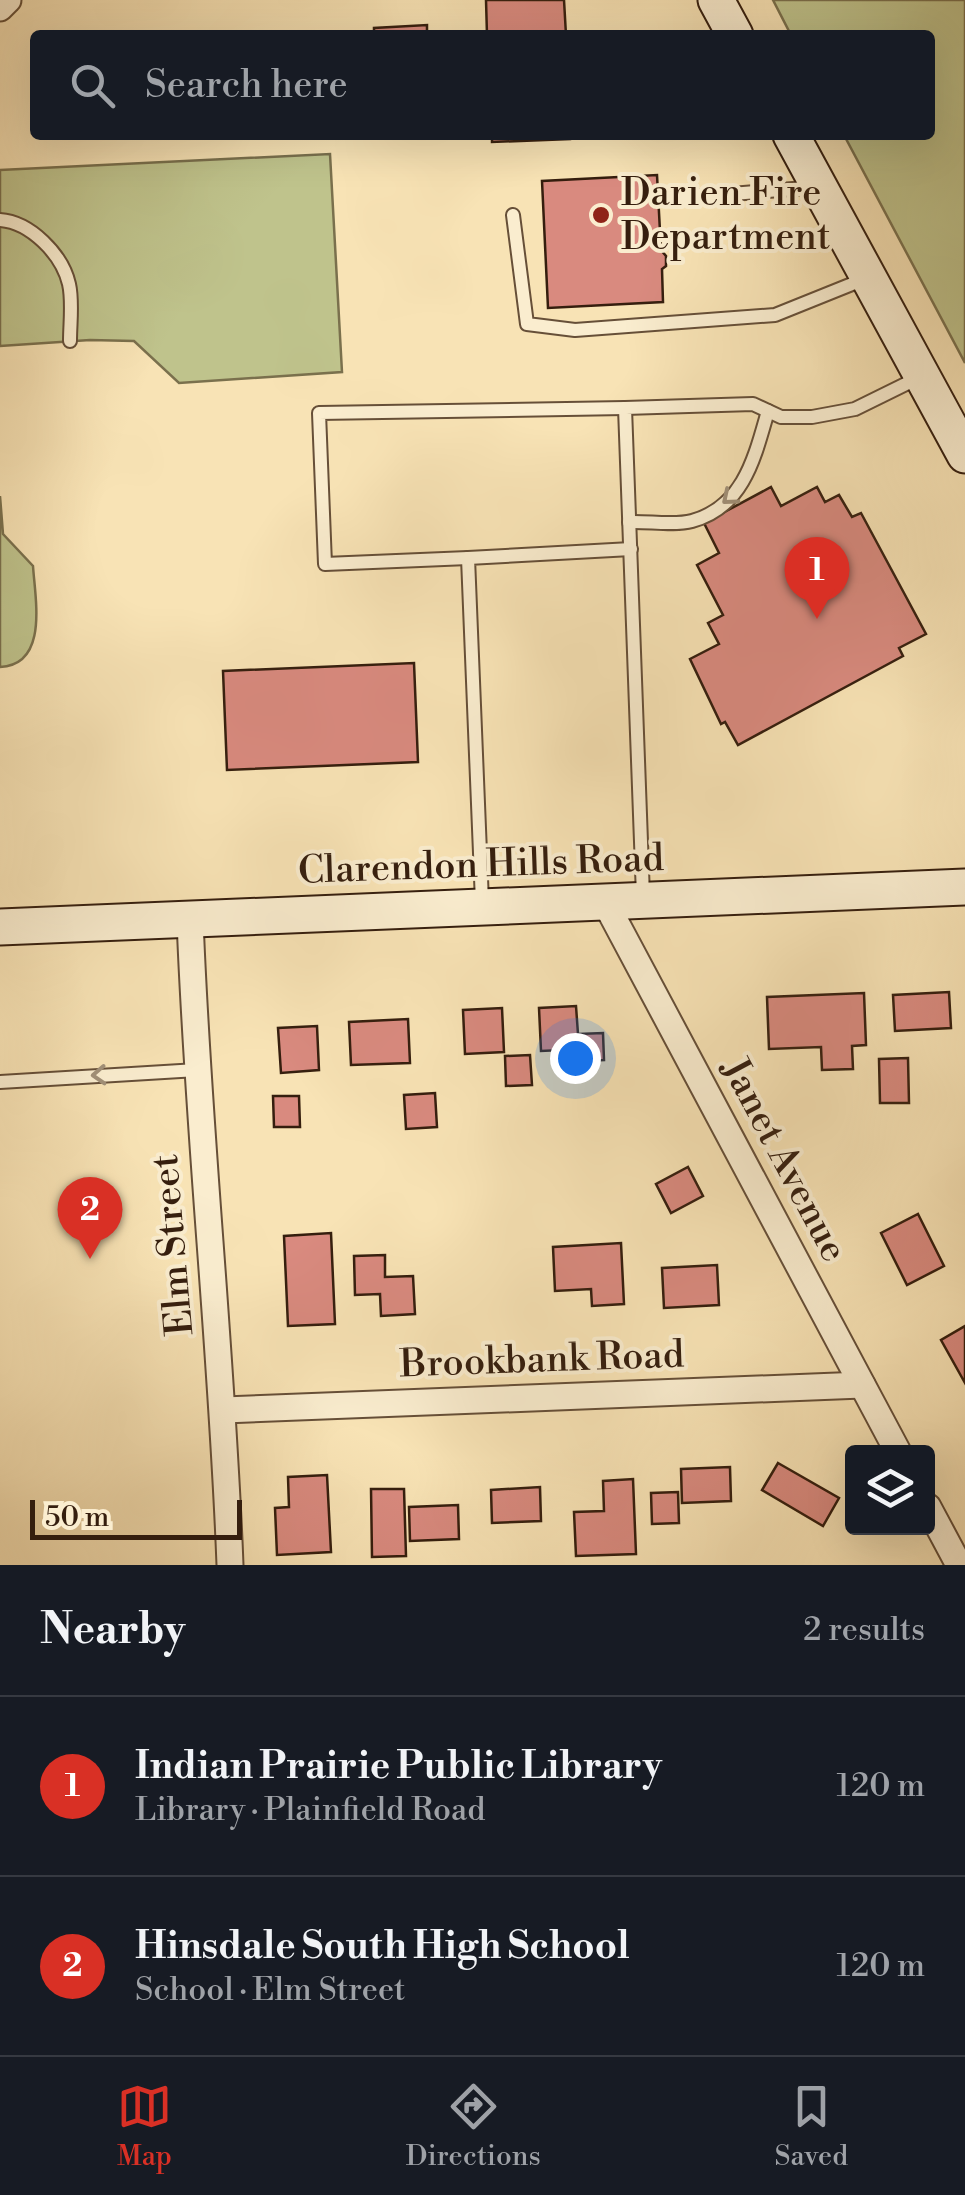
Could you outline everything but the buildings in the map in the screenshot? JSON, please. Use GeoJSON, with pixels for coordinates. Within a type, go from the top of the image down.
{"type":"FeatureCollection","features":[{"type":"Feature","properties":{"kind":"street"},"geometry":{"type":"LineString","coordinates":[[0,8],[8,0]]}},
{"type":"Feature","properties":{"kind":"street"},"geometry":{"type":"LineString","coordinates":[[716,0],[732,30]]}},
{"type":"Feature","properties":{"kind":"street"},"geometry":{"type":"LineString","coordinates":[[794,140],[965,454]]}},
{"type":"Feature","properties":{"kind":"street","name":"Clarendon Hills Road"},"geometry":{"type":"LineString","coordinates":[[0,927],[965,887]]}},
{"type":"Feature","properties":{"kind":"street","name":"Janet Avenue"},"geometry":{"type":"LineString","coordinates":[[605,902],[894,1445]]}},
{"type":"Feature","properties":{"kind":"street","name":"Elm Street"},"geometry":{"type":"LineString","coordinates":[[190,919],[197,1070],[224,1410],[230,1565]]}},
{"type":"Feature","properties":{"kind":"street","name":"Brookbank Road"},"geometry":{"type":"LineString","coordinates":[[224,1410],[862,1385]]}},
{"type":"Feature","properties":{"kind":"street"},"geometry":{"type":"LineString","coordinates":[[935,1521],[958,1565]]}},
{"type":"Feature","properties":{"kind":"lane"},"geometry":{"type":"LineString","coordinates":[[671,199],[820,186]]}},
{"type":"Feature","properties":{"kind":"lane"},"geometry":{"type":"LineString","coordinates":[[513,215],[527,324],[576,330],[774,316],[870,277]]}},
{"type":"Feature","properties":{"kind":"lane"},"geometry":{"type":"LineString","coordinates":[[0,220],[36,234],[58,260],[69,282],[70,342]]}},
{"type":"Feature","properties":{"kind":"lane"},"geometry":{"type":"LineString","coordinates":[[631,550],[325,564],[319,413],[752,404],[780,417],[812,418],[855,408],[923,376]]}},
{"type":"Feature","properties":{"kind":"lane"},"geometry":{"type":"LineString","coordinates":[[626,408],[643,900]]}},
{"type":"Feature","properties":{"kind":"lane"},"geometry":{"type":"LineString","coordinates":[[629,522],[692,521],[721,506],[740,490],[768,411]]}},
{"type":"Feature","properties":{"kind":"lane"},"geometry":{"type":"LineString","coordinates":[[468,558],[482,907]]}},
{"type":"Feature","properties":{"kind":"lane"},"geometry":{"type":"LineString","coordinates":[[0,1082],[197,1070]]}},
{"type":"Feature","properties":{"kind":"green space"},"geometry":{"type":"Polygon","coordinates":[[[773,0],[965,0],[965,363],[847,140],[935,140],[935,30],[788,30],[773,0]]]}},
{"type":"Feature","properties":{"kind":"green space"},"geometry":{"type":"Polygon","coordinates":[[[330,154],[342,372],[179,383],[134,341],[0,346],[0,170],[330,154]]]}},
{"type":"Feature","properties":{"kind":"green space"},"geometry":{"type":"Polygon","coordinates":[[[0,496],[3,534],[33,566],[36,628],[26,655],[16,663],[0,667],[0,496]]]}},
{"type":"Feature","properties":{"kind":"place","name":"Darien Fire Department"},"geometry":{"type":"Point","coordinates":[601,215]}},
{"type":"Feature","properties":{"kind":"place","name":"Indian Prairie Public Library"},"geometry":{"type":"Point","coordinates":[817,619]}},
{"type":"Feature","properties":{"kind":"place","name":"Hinsdale South High School"},"geometry":{"type":"Point","coordinates":[90,1259]}}]}
